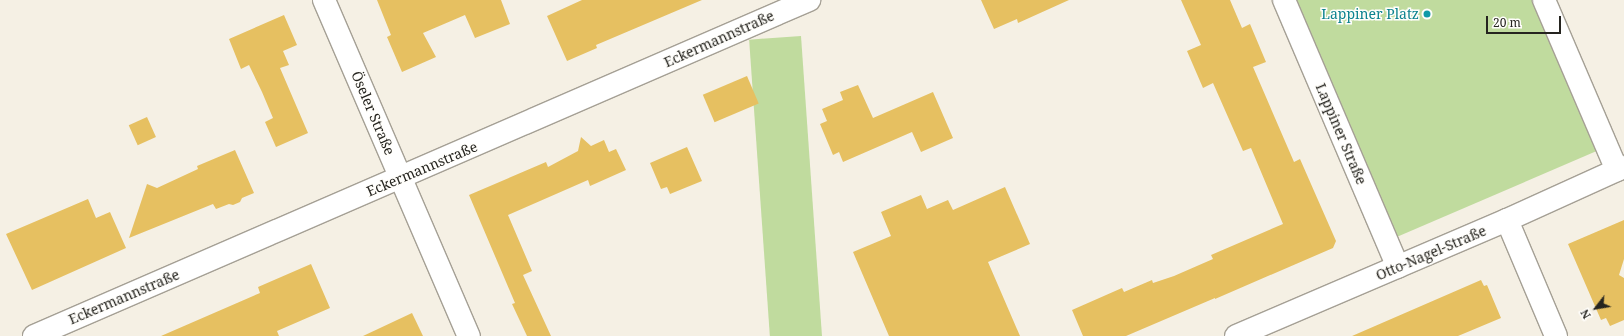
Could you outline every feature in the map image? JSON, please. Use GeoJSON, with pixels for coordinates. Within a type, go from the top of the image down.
{"type":"FeatureCollection","features":[{"type":"Feature","properties":{"kind":"street","name":"Öseler Straße"},"geometry":{"type":"LineString","coordinates":[[324,0],[469,336]]}},
{"type":"Feature","properties":{"kind":"street","name":"Eckermannstraße"},"geometry":{"type":"LineString","coordinates":[[34,336],[809,0]]}},
{"type":"Feature","properties":{"kind":"street","name":"Lappiner Straße"},"geometry":{"type":"LineString","coordinates":[[1284,0],[1398,267]]}},
{"type":"Feature","properties":{"kind":"street"},"geometry":{"type":"LineString","coordinates":[[1544,0],[1621,168]]}},
{"type":"Feature","properties":{"kind":"street","name":"Otto-Nagel-Straße"},"geometry":{"type":"LineString","coordinates":[[1236,336],[1507,220],[1621,168]]}},
{"type":"Feature","properties":{"kind":"street"},"geometry":{"type":"LineString","coordinates":[[1507,220],[1556,336]]}},
{"type":"Feature","properties":{"kind":"green space"},"geometry":{"type":"Polygon","coordinates":[[[1292,0],[1534,0],[1599,150],[1392,239],[1292,0]]]}},
{"type":"Feature","properties":{"kind":"green space"},"geometry":{"type":"Polygon","coordinates":[[[801,36],[822,336],[770,336],[749,40],[801,36]]]}},
{"type":"Feature","properties":{"kind":"building"},"geometry":{"type":"Polygon","coordinates":[[[377,0],[501,0],[510,24],[475,38],[465,15],[423,33],[436,57],[402,72],[387,37],[391,35],[377,0]]]}},
{"type":"Feature","properties":{"kind":"building"},"geometry":{"type":"Polygon","coordinates":[[[582,0],[702,0],[596,45],[597,48],[567,61],[547,16],[582,0]]]}},
{"type":"Feature","properties":{"kind":"building"},"geometry":{"type":"Polygon","coordinates":[[[981,0],[1069,0],[1018,23],[1017,19],[994,29],[981,0]]]}},
{"type":"Feature","properties":{"kind":"building"},"geometry":{"type":"Polygon","coordinates":[[[1181,0],[1230,0],[1242,28],[1250,24],[1266,62],[1253,67],[1294,162],[1300,159],[1336,241],[1333,248],[1126,336],[1083,336],[1072,310],[1122,288],[1124,292],[1152,280],[1153,283],[1174,276],[1213,259],[1211,255],[1283,224],[1251,148],[1243,151],[1213,83],[1203,88],[1187,51],[1201,45],[1181,0]]]}},
{"type":"Feature","properties":{"kind":"building"},"geometry":{"type":"Polygon","coordinates":[[[284,15],[297,45],[283,51],[289,65],[280,68],[308,133],[276,147],[265,122],[273,118],[262,92],[249,65],[241,69],[229,39],[284,15]]]}},
{"type":"Feature","properties":{"kind":"building"},"geometry":{"type":"Polygon","coordinates":[[[747,76],[759,104],[715,122],[703,95],[747,76]]]}},
{"type":"Feature","properties":{"kind":"building"},"geometry":{"type":"Polygon","coordinates":[[[858,85],[873,118],[933,92],[953,138],[921,152],[912,132],[843,162],[839,152],[833,155],[820,124],[827,121],[822,109],[843,100],[840,92],[858,85]]]}},
{"type":"Feature","properties":{"kind":"building"},"geometry":{"type":"Polygon","coordinates":[[[147,117],[156,137],[138,145],[129,125],[147,117]]]}},
{"type":"Feature","properties":{"kind":"building"},"geometry":{"type":"Polygon","coordinates":[[[581,137],[591,146],[604,140],[609,152],[616,149],[626,170],[590,186],[588,180],[508,215],[532,271],[523,275],[551,336],[527,336],[512,304],[515,303],[469,195],[546,162],[548,167],[578,151],[581,137]]]}},
{"type":"Feature","properties":{"kind":"building"},"geometry":{"type":"Polygon","coordinates":[[[687,147],[702,181],[670,194],[667,187],[661,189],[650,163],[687,147]]]}},
{"type":"Feature","properties":{"kind":"building"},"geometry":{"type":"Polygon","coordinates":[[[235,150],[254,193],[242,198],[240,202],[233,205],[229,204],[216,209],[213,204],[129,238],[147,184],[157,188],[198,169],[197,166],[235,150]]]}},
{"type":"Feature","properties":{"kind":"building"},"geometry":{"type":"Polygon","coordinates":[[[1005,187],[1030,244],[988,262],[1020,336],[889,336],[853,252],[891,236],[881,212],[921,195],[927,209],[948,200],[953,210],[1005,187]]]}},
{"type":"Feature","properties":{"kind":"building"},"geometry":{"type":"Polygon","coordinates":[[[88,199],[96,218],[110,212],[126,248],[32,290],[6,234],[88,199]]]}},
{"type":"Feature","properties":{"kind":"building"},"geometry":{"type":"Polygon","coordinates":[[[1624,220],[1624,259],[1619,275],[1624,278],[1624,320],[1610,326],[1606,318],[1601,320],[1568,244],[1624,220]]]}},
{"type":"Feature","properties":{"kind":"building"},"geometry":{"type":"Polygon","coordinates":[[[311,264],[330,308],[277,331],[279,336],[161,336],[260,293],[258,287],[311,264]]]}},
{"type":"Feature","properties":{"kind":"building"},"geometry":{"type":"Polygon","coordinates":[[[1481,280],[1484,286],[1487,285],[1501,318],[1458,336],[1352,336],[1481,280]]]}},
{"type":"Feature","properties":{"kind":"building"},"geometry":{"type":"Polygon","coordinates":[[[412,313],[423,336],[363,336],[412,313]]]}},
{"type":"Feature","properties":{"kind":"place","name":"Lappiner Platz"},"geometry":{"type":"Point","coordinates":[1427,14]}}]}
